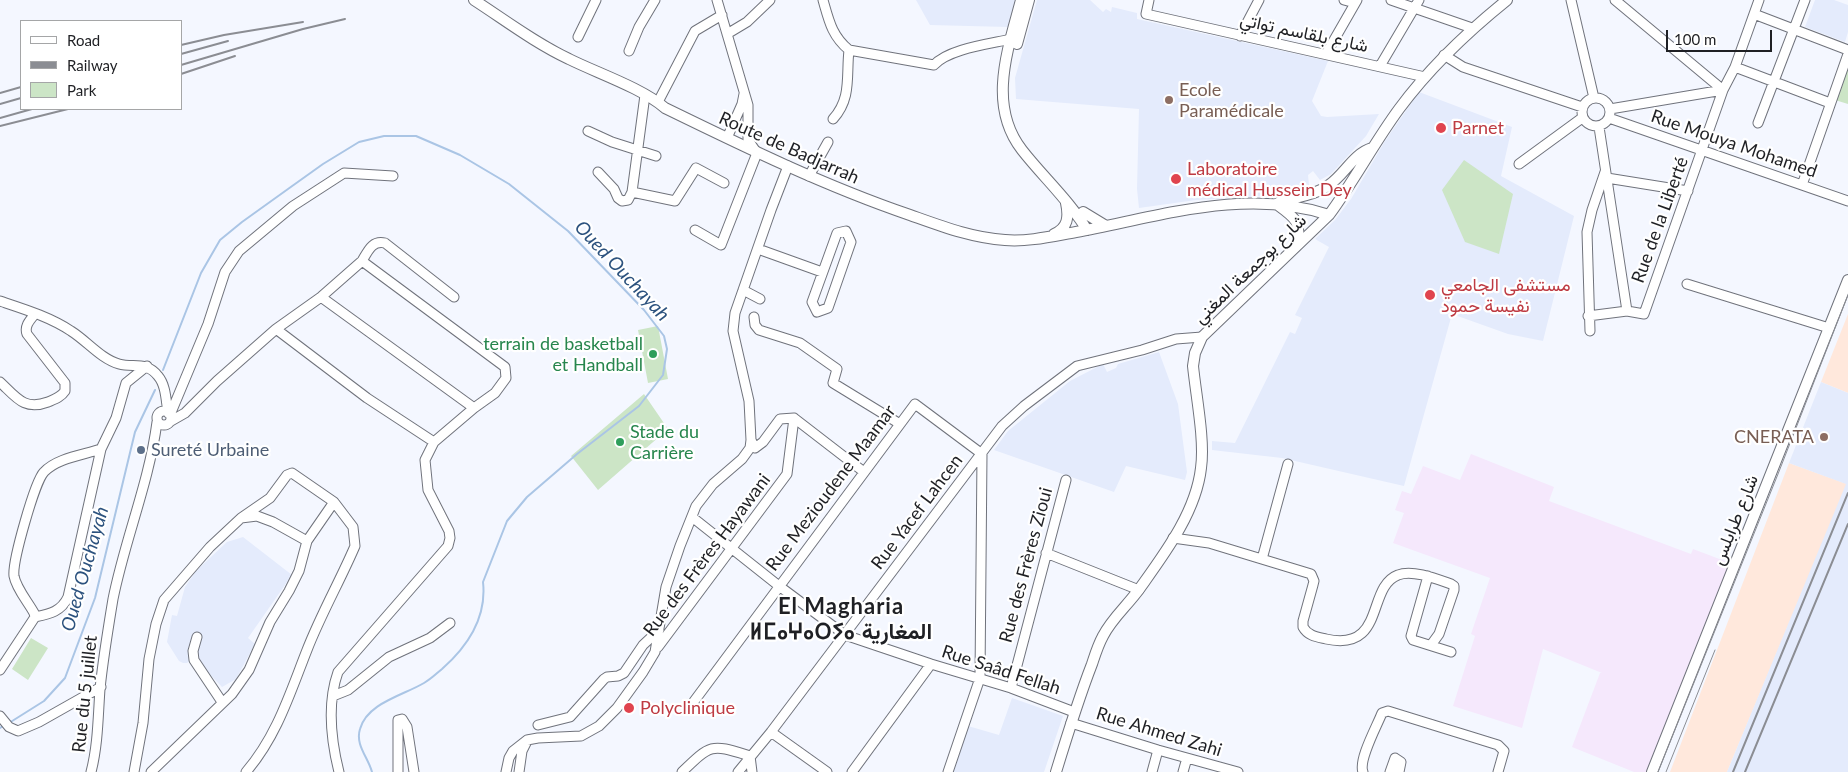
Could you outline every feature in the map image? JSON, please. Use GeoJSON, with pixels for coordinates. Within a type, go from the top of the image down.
{"type":"FeatureCollection","features":[{"type":"Feature","properties":{"kind":"main road","name":"Route de Badjarrah"},"geometry":{"type":"LineString","coordinates":[[474,0],[567,58],[645,95],[665,108],[757,153],[865,200],[968,235],[1006,240],[1048,237],[1111,226],[1182,209],[1258,203],[1277,204]]}},
{"type":"Feature","properties":{"kind":"main road"},"geometry":{"type":"LineString","coordinates":[[1021,0],[1002,76],[1003,102],[1008,123],[1020,148],[1090,229]]}},
{"type":"Feature","properties":{"kind":"main road"},"geometry":{"type":"LineString","coordinates":[[1029,0],[1009,74],[1010,108],[1020,135],[1028,148],[1083,212],[1090,229]]}},
{"type":"Feature","properties":{"kind":"main road","name":"شارع بوجمعة المغني"},"geometry":{"type":"LineString","coordinates":[[1056,772],[1074,712],[1103,636],[1120,611],[1139,590],[1173,538],[1197,489],[1202,467],[1202,445],[1193,366],[1195,353],[1202,337],[1329,215],[1372,148],[1425,77],[1444,55],[1472,28],[1507,0]]}},
{"type":"Feature","properties":{"kind":"main road"},"geometry":{"type":"LineString","coordinates":[[1277,204],[1316,192],[1328,186],[1362,152],[1372,148]]}},
{"type":"Feature","properties":{"kind":"main road"},"geometry":{"type":"LineString","coordinates":[[1048,237],[1060,232],[1066,225],[1069,215],[1066,202]]}},
{"type":"Feature","properties":{"kind":"main road"},"geometry":{"type":"LineString","coordinates":[[1277,204],[1314,210],[1329,215]]}},
{"type":"Feature","properties":{"kind":"main road"},"geometry":{"type":"LineString","coordinates":[[1277,204],[1294,217],[1297,222],[1299,227],[1298,244]]}},
{"type":"Feature","properties":{"kind":"main road"},"geometry":{"type":"LineString","coordinates":[[1083,212],[1111,226]]}},
{"type":"Feature","properties":{"kind":"main road","name":"شارع طرابلس"},"geometry":{"type":"LineString","coordinates":[[1652,772],[1848,280]]}},
{"type":"Feature","properties":{"kind":"street"},"geometry":{"type":"LineString","coordinates":[[578,37],[596,0]]}},
{"type":"Feature","properties":{"kind":"street"},"geometry":{"type":"LineString","coordinates":[[629,50],[654,0]]}},
{"type":"Feature","properties":{"kind":"street"},"geometry":{"type":"LineString","coordinates":[[695,230],[721,245],[757,153],[748,140],[748,105],[718,0]]}},
{"type":"Feature","properties":{"kind":"street"},"geometry":{"type":"LineString","coordinates":[[728,34],[747,22],[770,0]]}},
{"type":"Feature","properties":{"kind":"street"},"geometry":{"type":"LineString","coordinates":[[823,0],[831,26],[840,42],[849,50],[934,65],[940,59],[953,53],[1011,39]]}},
{"type":"Feature","properties":{"kind":"street","name":"شارع بلقاسم تواتي"},"geometry":{"type":"LineString","coordinates":[[1149,0],[1146,14],[1425,77]]}},
{"type":"Feature","properties":{"kind":"street"},"geometry":{"type":"LineString","coordinates":[[1240,36],[1259,0]]}},
{"type":"Feature","properties":{"kind":"street"},"geometry":{"type":"LineString","coordinates":[[1326,54],[1356,1],[1344,0]]}},
{"type":"Feature","properties":{"kind":"street"},"geometry":{"type":"LineString","coordinates":[[1391,0],[1417,4],[1472,28]]}},
{"type":"Feature","properties":{"kind":"street"},"geometry":{"type":"LineString","coordinates":[[1571,0],[1594,98]]}},
{"type":"Feature","properties":{"kind":"street"},"geometry":{"type":"LineString","coordinates":[[1615,0],[1723,90]]}},
{"type":"Feature","properties":{"kind":"street","name":"Rue de la Liberté"},"geometry":{"type":"LineString","coordinates":[[1588,316],[1627,311],[1644,314],[1723,90],[1734,67],[1759,0]]}},
{"type":"Feature","properties":{"kind":"street"},"geometry":{"type":"LineString","coordinates":[[1758,122],[1805,0]]}},
{"type":"Feature","properties":{"kind":"street"},"geometry":{"type":"LineString","coordinates":[[1380,66],[1417,4]]}},
{"type":"Feature","properties":{"kind":"street"},"geometry":{"type":"LineString","coordinates":[[1754,14],[1848,50]]}},
{"type":"Feature","properties":{"kind":"street"},"geometry":{"type":"LineString","coordinates":[[658,102],[695,31],[722,15]]}},
{"type":"Feature","properties":{"kind":"street"},"geometry":{"type":"LineString","coordinates":[[833,119],[842,108],[847,90],[849,50]]}},
{"type":"Feature","properties":{"kind":"street"},"geometry":{"type":"LineString","coordinates":[[1802,185],[1848,54]]}},
{"type":"Feature","properties":{"kind":"street"},"geometry":{"type":"LineString","coordinates":[[1444,55],[1464,67],[1582,107]]}},
{"type":"Feature","properties":{"kind":"street"},"geometry":{"type":"LineString","coordinates":[[1734,67],[1830,103]]}},
{"type":"Feature","properties":{"kind":"street"},"geometry":{"type":"LineString","coordinates":[[1610,114],[1604,100],[1594,98],[1586,102],[1582,107],[1582,118],[1589,125],[1599,126],[1603,125],[1610,114],[1723,90]]}},
{"type":"Feature","properties":{"kind":"street"},"geometry":{"type":"LineString","coordinates":[[727,138],[742,104],[744,92]]}},
{"type":"Feature","properties":{"kind":"street"},"geometry":{"type":"LineString","coordinates":[[598,172],[614,189],[618,198],[622,201],[628,200],[632,192],[645,95]]}},
{"type":"Feature","properties":{"kind":"street","name":"Rue Mouya Mohamed"},"geometry":{"type":"LineString","coordinates":[[1610,114],[1702,150],[1848,201]]}},
{"type":"Feature","properties":{"kind":"street"},"geometry":{"type":"LineString","coordinates":[[1519,164],[1582,118]]}},
{"type":"Feature","properties":{"kind":"street"},"geometry":{"type":"LineString","coordinates":[[1599,126],[1627,311]]}},
{"type":"Feature","properties":{"kind":"street"},"geometry":{"type":"LineString","coordinates":[[588,131],[638,151],[656,156]]}},
{"type":"Feature","properties":{"kind":"street"},"geometry":{"type":"LineString","coordinates":[[809,176],[828,142]]}},
{"type":"Feature","properties":{"kind":"street"},"geometry":{"type":"LineString","coordinates":[[506,772],[509,758],[513,751],[527,740],[581,736],[599,726],[617,708],[655,652],[666,587],[696,506],[712,484],[742,458],[750,448],[751,440],[746,386],[733,331],[735,313],[788,166]]}},
{"type":"Feature","properties":{"kind":"street"},"geometry":{"type":"LineString","coordinates":[[632,192],[676,201],[696,168],[724,183]]}},
{"type":"Feature","properties":{"kind":"street"},"geometry":{"type":"LineString","coordinates":[[154,446],[208,324],[225,272],[239,251],[293,206],[344,173],[393,176]]}},
{"type":"Feature","properties":{"kind":"street"},"geometry":{"type":"LineString","coordinates":[[1606,174],[1688,191]]}},
{"type":"Feature","properties":{"kind":"street"},"geometry":{"type":"LineString","coordinates":[[1590,331],[1588,316],[1587,232],[1592,210],[1606,174]]}},
{"type":"Feature","properties":{"kind":"street"},"geometry":{"type":"LineString","coordinates":[[846,231],[851,242],[828,308],[817,312],[812,302],[822,272],[837,233],[846,231]]}},
{"type":"Feature","properties":{"kind":"street"},"geometry":{"type":"LineString","coordinates":[[154,446],[156,417],[167,417],[185,413],[217,381],[276,329],[321,297],[362,261],[373,244],[385,243],[454,297]]}},
{"type":"Feature","properties":{"kind":"street"},"geometry":{"type":"LineString","coordinates":[[758,249],[822,272]]}},
{"type":"Feature","properties":{"kind":"street"},"geometry":{"type":"LineString","coordinates":[[339,772],[332,737],[333,686],[338,672],[448,546],[449,531],[428,490],[425,460],[434,442],[495,393],[506,378],[503,364],[477,347],[362,261]]}},
{"type":"Feature","properties":{"kind":"street"},"geometry":{"type":"LineString","coordinates":[[1687,284],[1829,328]]}},
{"type":"Feature","properties":{"kind":"street"},"geometry":{"type":"LineString","coordinates":[[742,290],[760,299]]}},
{"type":"Feature","properties":{"kind":"street"},"geometry":{"type":"LineString","coordinates":[[321,297],[474,408]]}},
{"type":"Feature","properties":{"kind":"street"},"geometry":{"type":"LineString","coordinates":[[0,300],[71,330],[119,364],[147,366],[159,377],[164,387],[167,417]]}},
{"type":"Feature","properties":{"kind":"street"},"geometry":{"type":"LineString","coordinates":[[0,382],[26,405],[45,403],[61,396],[65,391],[65,384],[25,329],[35,314]]}},
{"type":"Feature","properties":{"kind":"street"},"geometry":{"type":"LineString","coordinates":[[754,317],[755,325],[759,330],[800,343],[837,369],[833,383],[900,424]]}},
{"type":"Feature","properties":{"kind":"street"},"geometry":{"type":"LineString","coordinates":[[276,329],[367,398],[434,442]]}},
{"type":"Feature","properties":{"kind":"street","name":"Rue Yacef Lahcen"},"geometry":{"type":"LineString","coordinates":[[738,772],[771,732],[1002,426],[1077,366],[1142,350],[1176,339],[1202,337]]}},
{"type":"Feature","properties":{"kind":"street"},"geometry":{"type":"LineString","coordinates":[[0,670],[35,617],[56,612],[66,603],[101,449],[116,418],[126,383],[147,366]]}},
{"type":"Feature","properties":{"kind":"street","name":"Rue Mezioudene Maamar"},"geometry":{"type":"LineString","coordinates":[[689,708],[915,404],[982,454]]}},
{"type":"Feature","properties":{"kind":"street"},"geometry":{"type":"LineString","coordinates":[[751,440],[755,448],[763,442],[780,419],[794,418],[864,472]]}},
{"type":"Feature","properties":{"kind":"street","name":"Rue des Frères Hayawani"},"geometry":{"type":"LineString","coordinates":[[655,652],[787,474],[794,418]]}},
{"type":"Feature","properties":{"kind":"street","name":"Rue du 5 juillet"},"geometry":{"type":"LineString","coordinates":[[91,772],[114,596],[154,446]]}},
{"type":"Feature","properties":{"kind":"street"},"geometry":{"type":"LineString","coordinates":[[35,617],[16,582],[14,571],[22,533],[38,481],[44,472],[53,466],[65,460],[101,449]]}},
{"type":"Feature","properties":{"kind":"street"},"geometry":{"type":"LineString","coordinates":[[948,772],[980,678],[982,454]]}},
{"type":"Feature","properties":{"kind":"street"},"geometry":{"type":"LineString","coordinates":[[1262,559],[1288,464]]}},
{"type":"Feature","properties":{"kind":"street"},"geometry":{"type":"LineString","coordinates":[[134,772],[143,723],[149,659],[156,624],[164,600],[210,547],[241,518],[270,498],[290,474],[300,478],[334,502],[354,527],[355,546],[307,650],[286,705],[262,752],[246,772]]}},
{"type":"Feature","properties":{"kind":"street","name":"Rue des Frères Zioui"},"geometry":{"type":"LineString","coordinates":[[1011,688],[1066,480]]}},
{"type":"Feature","properties":{"kind":"street"},"geometry":{"type":"LineString","coordinates":[[151,772],[232,694],[249,670],[270,622],[299,571],[307,541],[334,502]]}},
{"type":"Feature","properties":{"kind":"street"},"geometry":{"type":"LineString","coordinates":[[241,518],[257,516],[273,522],[307,541]]}},
{"type":"Feature","properties":{"kind":"street","name":"Rue Saâd Fellah"},"geometry":{"type":"LineString","coordinates":[[692,517],[779,586],[845,635],[1011,688],[1074,712]]}},
{"type":"Feature","properties":{"kind":"street"},"geometry":{"type":"LineString","coordinates":[[1173,538],[1209,543],[1310,574],[1314,580],[1314,585],[1303,621],[1303,627],[1305,632],[1310,635],[1335,641],[1351,638],[1366,628],[1372,619],[1383,590],[1398,575],[1407,573],[1428,576],[1454,586],[1439,634],[1430,645]]}},
{"type":"Feature","properties":{"kind":"street"},"geometry":{"type":"LineString","coordinates":[[1046,553],[1139,590]]}},
{"type":"Feature","properties":{"kind":"street"},"geometry":{"type":"LineString","coordinates":[[1428,576],[1411,636],[1413,640],[1451,652]]}},
{"type":"Feature","properties":{"kind":"street"},"geometry":{"type":"LineString","coordinates":[[333,696],[348,690],[388,657],[439,634],[450,623]]}},
{"type":"Feature","properties":{"kind":"street"},"geometry":{"type":"LineString","coordinates":[[538,725],[570,717],[576,713],[607,676],[618,676],[624,673],[643,645],[660,630]]}},
{"type":"Feature","properties":{"kind":"street"},"geometry":{"type":"LineString","coordinates":[[197,637],[193,650],[194,660],[222,702]]}},
{"type":"Feature","properties":{"kind":"street"},"geometry":{"type":"LineString","coordinates":[[852,772],[931,664]]}},
{"type":"Feature","properties":{"kind":"street"},"geometry":{"type":"LineString","coordinates":[[2,717],[9,727],[18,731],[101,687]]}},
{"type":"Feature","properties":{"kind":"street"},"geometry":{"type":"LineString","coordinates":[[1363,772],[1361,766],[1367,748],[1382,713],[1388,711],[1502,747],[1504,756],[1498,772]]}},
{"type":"Feature","properties":{"kind":"street"},"geometry":{"type":"LineString","coordinates":[[398,772],[398,720],[402,719],[406,724],[414,772]]}},
{"type":"Feature","properties":{"kind":"street","name":"Rue Ahmed Zahi"},"geometry":{"type":"LineString","coordinates":[[1071,723],[1238,772]]}},
{"type":"Feature","properties":{"kind":"street"},"geometry":{"type":"LineString","coordinates":[[771,732],[827,772]]}},
{"type":"Feature","properties":{"kind":"street"},"geometry":{"type":"LineString","coordinates":[[519,772],[522,751],[527,740]]}},
{"type":"Feature","properties":{"kind":"street"},"geometry":{"type":"LineString","coordinates":[[682,772],[702,753],[714,747],[750,756],[752,772]]}},
{"type":"Feature","properties":{"kind":"street"},"geometry":{"type":"LineString","coordinates":[[1152,772],[1158,750]]}},
{"type":"Feature","properties":{"kind":"street"},"geometry":{"type":"LineString","coordinates":[[1183,772],[1187,758]]}},
{"type":"Feature","properties":{"kind":"street"},"geometry":{"type":"LineString","coordinates":[[1390,772],[1395,758],[1401,762],[1399,772]]}},
{"type":"Feature","properties":{"kind":"shaded area"},"geometry":{"type":"Polygon","coordinates":[[[916,0],[1016,0],[1008,27],[930,25],[916,0]]]}},
{"type":"Feature","properties":{"kind":"shaded area","name":"Ecole Paramédicale"},"geometry":{"type":"Polygon","coordinates":[[[1037,0],[1090,0],[1103,12],[1106,9],[1111,12],[1112,7],[1137,13],[1137,19],[1328,61],[1312,101],[1321,116],[1379,114],[1366,136],[1331,174],[1320,180],[1313,171],[1308,175],[1309,185],[1307,189],[1284,195],[1196,200],[1139,208],[1137,189],[1139,109],[1016,99],[1015,78],[1037,0]]]}},
{"type":"Feature","properties":{"kind":"shaded area"},"geometry":{"type":"Polygon","coordinates":[[[1815,0],[1834,0],[1848,5],[1848,32],[1845,42],[1805,27],[1815,0]]]}},
{"type":"Feature","properties":{"kind":"shaded area","name":"مستشفى الجامعي نفيسة حمود"},"geometry":{"type":"Polygon","coordinates":[[[1419,92],[1512,127],[1501,176],[1574,216],[1543,341],[1508,334],[1452,314],[1404,486],[1282,458],[1212,450],[1212,441],[1235,443],[1290,332],[1295,334],[1302,318],[1295,315],[1329,247],[1315,239],[1335,220],[1351,199],[1385,141],[1419,92]]]}},
{"type":"Feature","properties":{"kind":"shaded area"},"geometry":{"type":"Polygon","coordinates":[[[1848,314],[1848,393],[1821,382],[1848,314]]]}},
{"type":"Feature","properties":{"kind":"shaded area"},"geometry":{"type":"Polygon","coordinates":[[[1159,352],[1178,404],[1187,472],[1185,480],[1126,466],[1114,492],[994,450],[1008,431],[1070,381],[1103,364],[1107,372],[1116,368],[1118,364],[1159,352]]]}},
{"type":"Feature","properties":{"kind":"shaded area"},"geometry":{"type":"Polygon","coordinates":[[[1821,382],[1848,393],[1848,772],[1727,772],[1846,484],[1789,463],[1821,382]]]}},
{"type":"Feature","properties":{"kind":"shaded area"},"geometry":{"type":"Polygon","coordinates":[[[1471,454],[1554,487],[1549,501],[1691,554],[1693,549],[1730,563],[1648,772],[1634,772],[1572,747],[1600,673],[1602,673],[1543,649],[1522,728],[1453,706],[1475,636],[1471,634],[1490,578],[1393,543],[1404,513],[1395,510],[1402,491],[1411,494],[1423,466],[1460,480],[1471,454]]]}},
{"type":"Feature","properties":{"kind":"shaded area"},"geometry":{"type":"Polygon","coordinates":[[[1789,463],[1847,484],[1727,772],[1670,772],[1789,463]]]}},
{"type":"Feature","properties":{"kind":"shaded area"},"geometry":{"type":"Polygon","coordinates":[[[243,537],[292,575],[248,638],[255,644],[236,679],[222,687],[199,663],[191,660],[187,663],[179,661],[167,642],[172,615],[177,616],[185,587],[196,571],[227,542],[243,537]]]}},
{"type":"Feature","properties":{"kind":"shaded area"},"geometry":{"type":"Polygon","coordinates":[[[1012,698],[1063,716],[1044,772],[953,772],[968,726],[999,735],[1012,698]]]}},
{"type":"Feature","properties":{"kind":"green space"},"geometry":{"type":"Polygon","coordinates":[[[1848,68],[1848,104],[1835,100],[1848,68]]]}},
{"type":"Feature","properties":{"kind":"green space"},"geometry":{"type":"Polygon","coordinates":[[[1464,160],[1513,194],[1499,254],[1465,242],[1442,190],[1464,160]]]}},
{"type":"Feature","properties":{"kind":"green space","name":"terrain de basketball et Handball"},"geometry":{"type":"Polygon","coordinates":[[[658,326],[668,379],[648,383],[638,330],[658,326]]]}},
{"type":"Feature","properties":{"kind":"green space","name":"Stade du Carrière"},"geometry":{"type":"Polygon","coordinates":[[[644,394],[668,429],[598,490],[571,456],[644,394]]]}},
{"type":"Feature","properties":{"kind":"green space"},"geometry":{"type":"Polygon","coordinates":[[[31,638],[48,648],[28,680],[12,669],[31,638]]]}},
{"type":"Feature","properties":{"kind":"waterway","name":"Oued Ouchayah"},"geometry":{"type":"LineString","coordinates":[[163,370],[201,273],[220,240],[323,164],[359,142],[384,136],[416,136],[460,155],[509,184],[568,231],[644,310],[664,336],[667,349],[663,375],[639,406],[577,454],[527,497],[507,521],[483,582],[482,608],[479,619],[460,651],[429,680],[378,706],[364,720],[360,729],[359,740],[372,772]]}},
{"type":"Feature","properties":{"kind":"waterway","name":"Oued Ouchayah"},"geometry":{"type":"LineString","coordinates":[[9,723],[44,701],[65,678],[95,598],[135,432],[155,390]]}},
{"type":"Feature","properties":{"kind":"waterway","name":"Oued Ouchayah"},"geometry":{"type":"LineString","coordinates":[[0,728],[5,725]]}},
{"type":"Feature","properties":{"kind":"tram line"},"geometry":{"type":"LineString","coordinates":[[1658,772],[1848,295]]}},
{"type":"Feature","properties":{"kind":"tram line"},"geometry":{"type":"LineString","coordinates":[[1666,772],[1715,650]]}},
{"type":"Feature","properties":{"kind":"railway"},"geometry":{"type":"LineString","coordinates":[[182,65],[303,29],[345,19]]}},
{"type":"Feature","properties":{"kind":"railway"},"geometry":{"type":"LineString","coordinates":[[182,45],[224,35],[303,22]]}},
{"type":"Feature","properties":{"kind":"railway"},"geometry":{"type":"LineString","coordinates":[[182,54],[228,41]]}},
{"type":"Feature","properties":{"kind":"railway"},"geometry":{"type":"LineString","coordinates":[[182,74],[235,56]]}},
{"type":"Feature","properties":{"kind":"railway"},"geometry":{"type":"LineString","coordinates":[[0,93],[20,87]]}},
{"type":"Feature","properties":{"kind":"railway"},"geometry":{"type":"LineString","coordinates":[[0,104],[20,98]]}},
{"type":"Feature","properties":{"kind":"railway"},"geometry":{"type":"LineString","coordinates":[[0,118],[28,110]]}},
{"type":"Feature","properties":{"kind":"railway"},"geometry":{"type":"LineString","coordinates":[[0,126],[64,110]]}},
{"type":"Feature","properties":{"kind":"railway"},"geometry":{"type":"LineString","coordinates":[[1733,772],[1848,493]]}},
{"type":"Feature","properties":{"kind":"railway"},"geometry":{"type":"LineString","coordinates":[[1745,772],[1848,524]]}},
{"type":"Feature","properties":{"kind":"place","name":"Ecole Paramédicale"},"geometry":{"type":"Point","coordinates":[1169,100]}},
{"type":"Feature","properties":{"kind":"place","name":"Parnet"},"geometry":{"type":"Point","coordinates":[1441,128]}},
{"type":"Feature","properties":{"kind":"place","name":"Laboratoire médical Hussein Dey"},"geometry":{"type":"Point","coordinates":[1176,179]}},
{"type":"Feature","properties":{"kind":"place","name":"مستشفى الجامعي نفيسة حمود"},"geometry":{"type":"Point","coordinates":[1430,295]}},
{"type":"Feature","properties":{"kind":"place","name":"terrain de basketball et Handball"},"geometry":{"type":"Point","coordinates":[653,354]}},
{"type":"Feature","properties":{"kind":"place","name":"CNERATA"},"geometry":{"type":"Point","coordinates":[1824,437]}},
{"type":"Feature","properties":{"kind":"place","name":"Stade du Carrière"},"geometry":{"type":"Point","coordinates":[620,442]}},
{"type":"Feature","properties":{"kind":"place","name":"Sureté Urbaine"},"geometry":{"type":"Point","coordinates":[141,450]}},
{"type":"Feature","properties":{"kind":"place","name":"Polyclinique"},"geometry":{"type":"Point","coordinates":[629,708]}},
{"type":"Feature","properties":{"kind":"district","name":"El Magharia ⵍⵎⴰⵖⴰⵔⵢⴰ المغارية"},"geometry":{"type":"Point","coordinates":[841,620]}}]}
